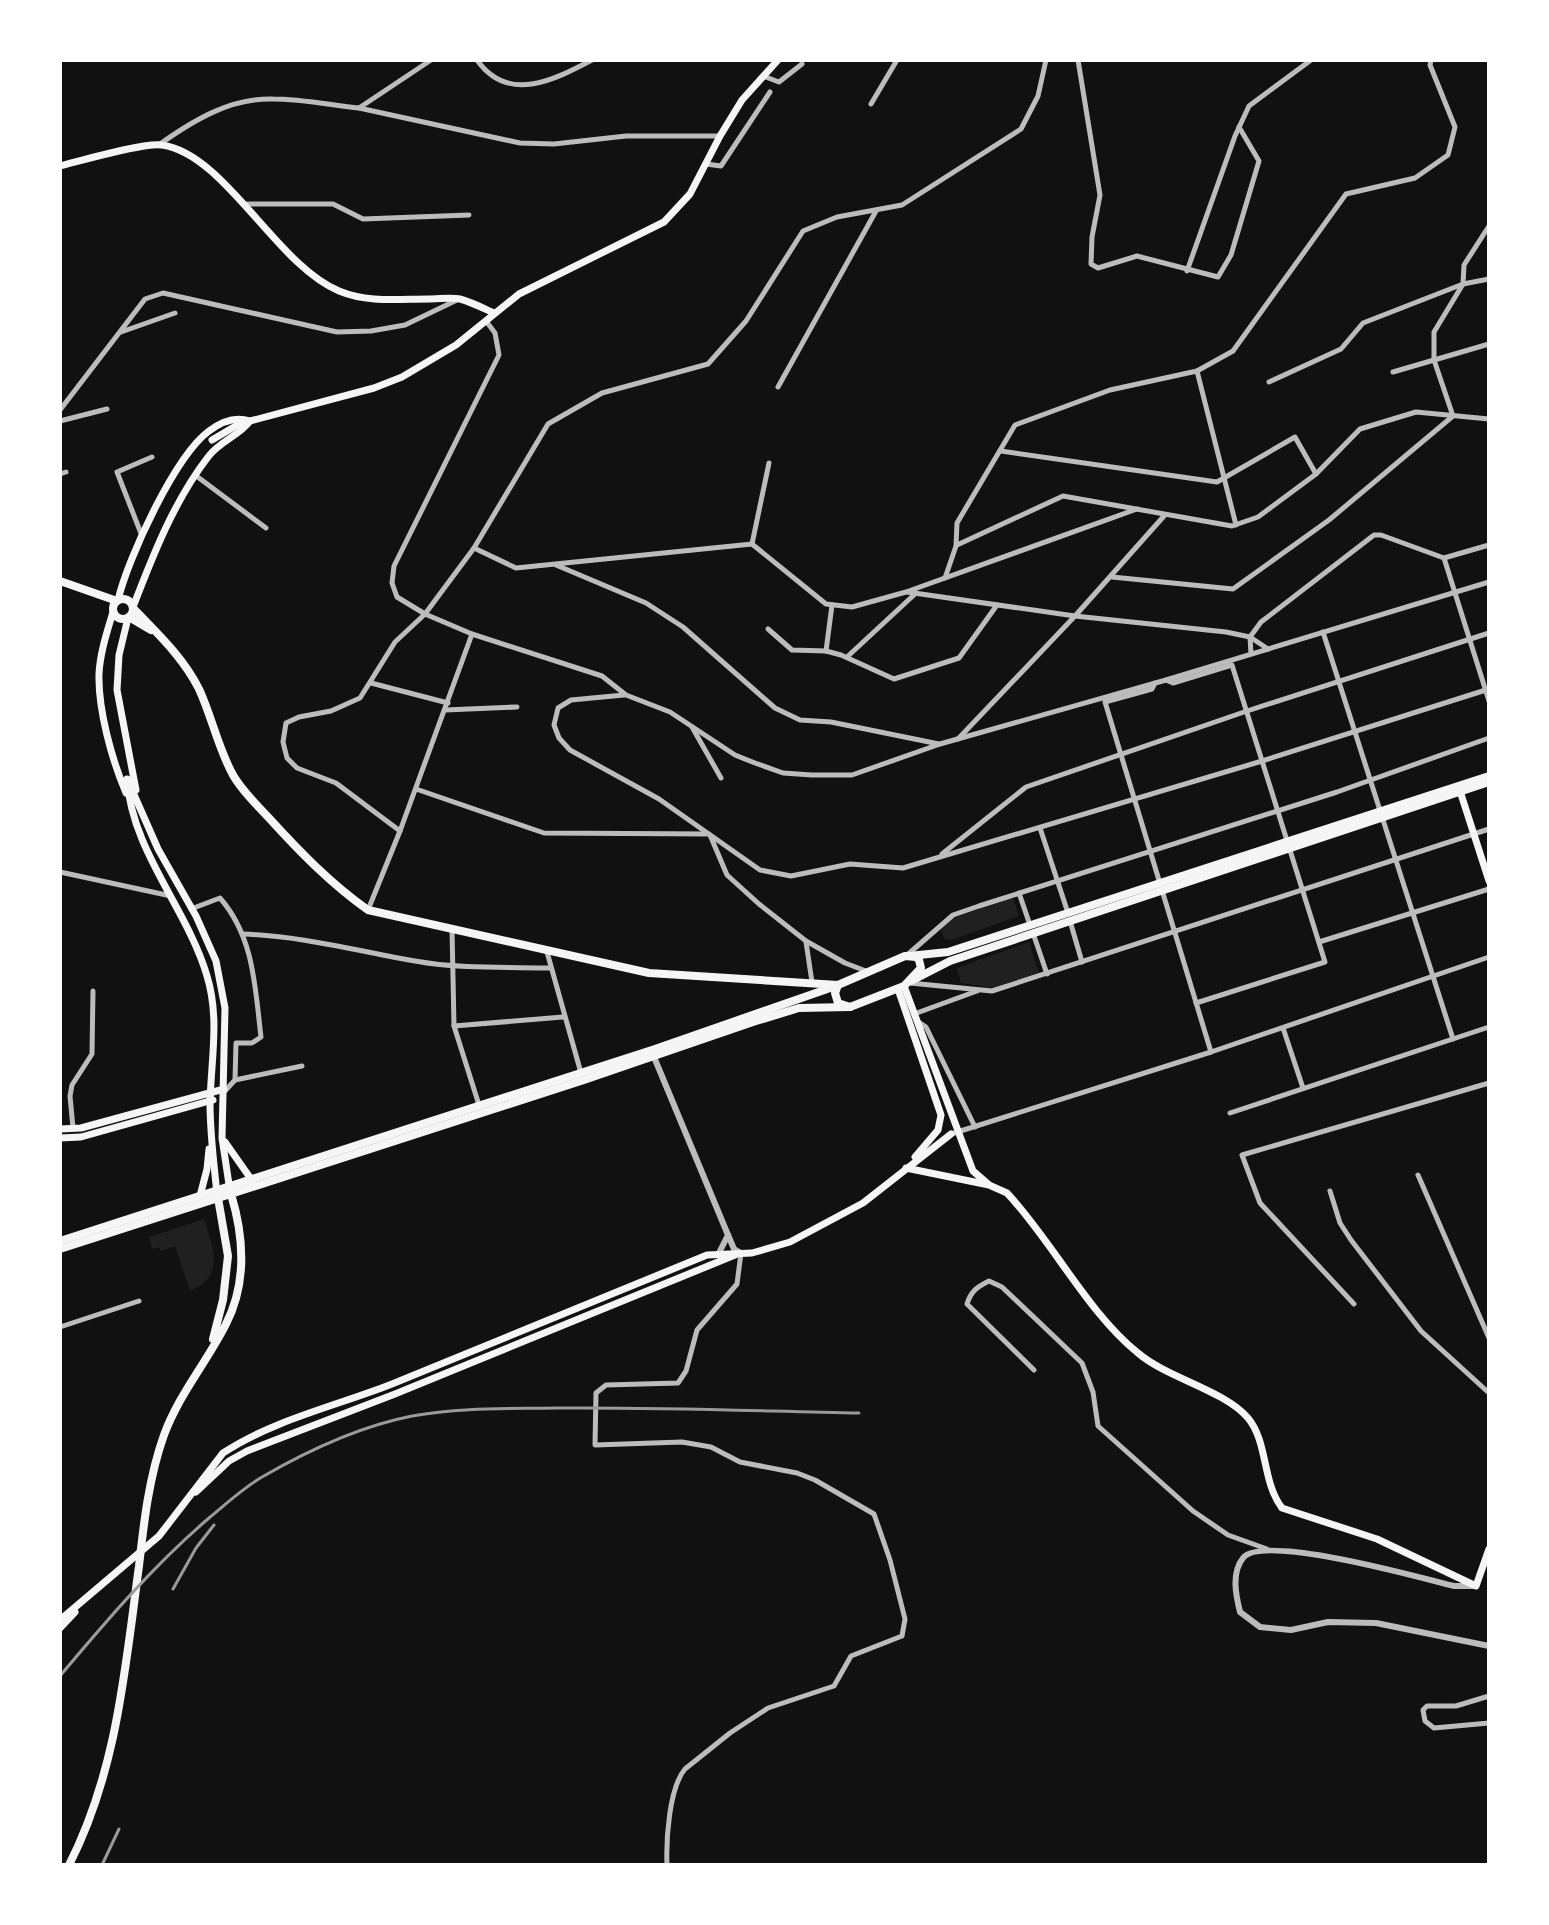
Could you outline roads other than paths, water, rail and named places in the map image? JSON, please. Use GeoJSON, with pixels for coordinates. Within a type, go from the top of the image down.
{"type":"FeatureCollection","features":[{"type":"Feature","properties":{"kind":"main road"},"geometry":{"type":"LineString","coordinates":[[212,440],[226,429],[250,421],[374,388],[402,377],[456,345],[519,294],[664,222],[690,194],[742,100],[778,60]]}},
{"type":"Feature","properties":{"kind":"main road"},"geometry":{"type":"LineString","coordinates":[[60,166],[160,144],[188,154],[244,204],[292,256],[338,291],[365,300],[458,299],[494,313]]}},
{"type":"Feature","properties":{"kind":"main road"},"geometry":{"type":"LineString","coordinates":[[238,1217],[230,1190],[222,1138],[225,1008],[216,961],[115,761],[99,687],[100,662],[115,606],[143,537],[176,473],[203,436],[226,421],[238,418],[250,421]]}},
{"type":"Feature","properties":{"kind":"main road"},"geometry":{"type":"LineString","coordinates":[[199,1200],[207,1169],[210,1131],[215,1022],[212,995],[199,951],[144,843],[132,798],[117,678],[119,655],[130,612],[160,539],[195,475],[219,445],[239,433],[250,421]]}},
{"type":"Feature","properties":{"kind":"main road"},"geometry":{"type":"LineString","coordinates":[[60,581],[100,595],[115,606],[120,619],[130,612]]}},
{"type":"Feature","properties":{"kind":"main road"},"geometry":{"type":"LineString","coordinates":[[115,606],[127,600],[130,612],[161,638],[194,680],[232,773],[241,787],[342,892],[368,910],[649,973],[838,985]]}},
{"type":"Feature","properties":{"kind":"main road"},"geometry":{"type":"LineString","coordinates":[[60,1249],[230,1190],[251,1179],[806,997],[907,956],[948,952],[1032,929],[1489,779]]}},
{"type":"Feature","properties":{"kind":"main road"},"geometry":{"type":"LineString","coordinates":[[1460,789],[1489,881]]}},
{"type":"Feature","properties":{"kind":"main road"},"geometry":{"type":"LineString","coordinates":[[230,1190],[244,1190],[799,1008],[850,1007],[906,985],[950,961],[1032,929]]}},
{"type":"Feature","properties":{"kind":"main road"},"geometry":{"type":"LineString","coordinates":[[906,985],[918,974],[921,963],[916,957],[907,956]]}},
{"type":"Feature","properties":{"kind":"main road"},"geometry":{"type":"LineString","coordinates":[[808,982],[838,1003],[850,1007]]}},
{"type":"Feature","properties":{"kind":"main road"},"geometry":{"type":"LineString","coordinates":[[806,997],[808,982]]}},
{"type":"Feature","properties":{"kind":"main road"},"geometry":{"type":"LineString","coordinates":[[838,985],[835,993],[838,1003]]}},
{"type":"Feature","properties":{"kind":"main road"},"geometry":{"type":"LineString","coordinates":[[906,985],[973,1171],[989,1185]]}},
{"type":"Feature","properties":{"kind":"main road"},"geometry":{"type":"LineString","coordinates":[[906,985],[941,1115],[938,1130],[906,1168]]}},
{"type":"Feature","properties":{"kind":"main road"},"geometry":{"type":"LineString","coordinates":[[60,1129],[139,1116],[224,1093]]}},
{"type":"Feature","properties":{"kind":"main road"},"geometry":{"type":"LineString","coordinates":[[60,1138],[81,1137],[139,1116]]}},
{"type":"Feature","properties":{"kind":"main road"},"geometry":{"type":"LineString","coordinates":[[210,1131],[228,1256],[227,1276],[211,1348]]}},
{"type":"Feature","properties":{"kind":"main road"},"geometry":{"type":"LineString","coordinates":[[60,1620],[149,1546],[223,1453],[242,1441],[391,1384],[707,1255],[766,1250],[790,1242],[863,1203],[951,1134]]}},
{"type":"Feature","properties":{"kind":"main road"},"geometry":{"type":"LineString","coordinates":[[222,1138],[251,1179]]}},
{"type":"Feature","properties":{"kind":"main road"},"geometry":{"type":"LineString","coordinates":[[906,1168],[989,1185],[1007,1193],[1116,1333],[1139,1355],[1230,1404],[1248,1418],[1256,1434],[1273,1496],[1282,1508],[1377,1539],[1476,1586],[1489,1549]]}},
{"type":"Feature","properties":{"kind":"main road"},"geometry":{"type":"LineString","coordinates":[[69,1865],[95,1809],[117,1724],[152,1472],[165,1433],[184,1392],[227,1324],[239,1287],[242,1254],[237,1198],[244,1190]]}},
{"type":"Feature","properties":{"kind":"main road"},"geometry":{"type":"LineString","coordinates":[[60,1241],[199,1200],[224,1222]]}},
{"type":"Feature","properties":{"kind":"main road"},"geometry":{"type":"LineString","coordinates":[[188,1500],[229,1461],[247,1451],[741,1253]]}},
{"type":"Feature","properties":{"kind":"main road"},"geometry":{"type":"LineString","coordinates":[[60,1628],[90,1595]]}},
{"type":"Feature","properties":{"kind":"street"},"geometry":{"type":"LineString","coordinates":[[359,108],[431,60]]}},
{"type":"Feature","properties":{"kind":"street"},"geometry":{"type":"LineString","coordinates":[[477,60],[492,77],[515,87],[547,81],[592,60]]}},
{"type":"Feature","properties":{"kind":"street"},"geometry":{"type":"LineString","coordinates":[[871,104],[897,60]]}},
{"type":"Feature","properties":{"kind":"street"},"geometry":{"type":"LineString","coordinates":[[400,831],[336,783],[297,768],[287,758],[283,742],[286,723],[299,717],[331,711],[360,698],[395,642],[425,614],[474,548],[548,424],[602,393],[708,364],[746,321],[803,231],[837,217],[902,205],[1021,129],[1038,96],[1046,60]]}},
{"type":"Feature","properties":{"kind":"street"},"geometry":{"type":"LineString","coordinates":[[1078,60],[1100,195],[1092,237],[1091,264],[1098,268],[1137,256],[1218,277],[1231,255],[1259,161],[1239,127]]}},
{"type":"Feature","properties":{"kind":"street"},"geometry":{"type":"LineString","coordinates":[[1187,271],[1249,106],[1311,60]]}},
{"type":"Feature","properties":{"kind":"street"},"geometry":{"type":"LineString","coordinates":[[945,578],[956,546],[957,523],[1015,425],[1110,390],[1197,371],[1233,351],[1346,194],[1415,178],[1448,155],[1455,127],[1430,65],[1431,60]]}},
{"type":"Feature","properties":{"kind":"street"},"geometry":{"type":"LineString","coordinates":[[762,75],[779,82],[802,64]]}},
{"type":"Feature","properties":{"kind":"street"},"geometry":{"type":"LineString","coordinates":[[706,164],[721,166],[770,92]]}},
{"type":"Feature","properties":{"kind":"street"},"geometry":{"type":"LineString","coordinates":[[160,144],[208,113],[229,105],[271,98],[359,108],[520,143],[554,144],[626,136],[720,136]]}},
{"type":"Feature","properties":{"kind":"street"},"geometry":{"type":"LineString","coordinates":[[244,204],[333,204],[363,219],[469,215]]}},
{"type":"Feature","properties":{"kind":"street"},"geometry":{"type":"LineString","coordinates":[[778,387],[876,210]]}},
{"type":"Feature","properties":{"kind":"street"},"geometry":{"type":"LineString","coordinates":[[1453,416],[1434,360],[1434,332],[1463,284],[1464,265],[1489,226]]}},
{"type":"Feature","properties":{"kind":"street"},"geometry":{"type":"LineString","coordinates":[[1269,382],[1341,349],[1363,323],[1463,284],[1489,279]]}},
{"type":"Feature","properties":{"kind":"street"},"geometry":{"type":"LineString","coordinates":[[60,410],[145,299],[163,293],[337,332],[371,331],[405,325],[458,299]]}},
{"type":"Feature","properties":{"kind":"street"},"geometry":{"type":"LineString","coordinates":[[120,332],[175,313]]}},
{"type":"Feature","properties":{"kind":"street"},"geometry":{"type":"LineString","coordinates":[[485,320],[495,333],[499,355],[394,566],[392,583],[397,597],[425,614],[472,634],[602,676],[626,695],[670,712],[735,755],[783,773],[852,775],[940,744],[1166,680],[1489,582]]}},
{"type":"Feature","properties":{"kind":"street"},"geometry":{"type":"LineString","coordinates":[[1393,372],[1489,344]]}},
{"type":"Feature","properties":{"kind":"street"},"geometry":{"type":"LineString","coordinates":[[1197,371],[1236,525]]}},
{"type":"Feature","properties":{"kind":"street"},"geometry":{"type":"LineString","coordinates":[[60,421],[107,409]]}},
{"type":"Feature","properties":{"kind":"street"},"geometry":{"type":"LineString","coordinates":[[956,546],[1063,496],[1164,516],[1236,525],[1258,517],[1316,474],[1360,429],[1416,412],[1489,419]]}},
{"type":"Feature","properties":{"kind":"street"},"geometry":{"type":"LineString","coordinates":[[1112,577],[1233,589],[1329,520],[1453,416]]}},
{"type":"Feature","properties":{"kind":"street"},"geometry":{"type":"LineString","coordinates":[[1001,451],[1217,482],[1295,437],[1316,474]]}},
{"type":"Feature","properties":{"kind":"street"},"geometry":{"type":"LineString","coordinates":[[143,537],[117,472],[152,457]]}},
{"type":"Feature","properties":{"kind":"street"},"geometry":{"type":"LineString","coordinates":[[752,544],[769,463]]}},
{"type":"Feature","properties":{"kind":"street"},"geometry":{"type":"LineString","coordinates":[[195,475],[266,528]]}},
{"type":"Feature","properties":{"kind":"street"},"geometry":{"type":"LineString","coordinates":[[474,548],[516,568],[752,544],[826,604],[852,607],[906,592],[1137,509]]}},
{"type":"Feature","properties":{"kind":"street"},"geometry":{"type":"LineString","coordinates":[[957,739],[1112,577],[1164,516]]}},
{"type":"Feature","properties":{"kind":"street"},"geometry":{"type":"LineString","coordinates":[[1251,654],[1250,637],[1261,622],[1374,535],[1444,558],[1489,545]]}},
{"type":"Feature","properties":{"kind":"street"},"geometry":{"type":"LineString","coordinates":[[1444,558],[1489,701]]}},
{"type":"Feature","properties":{"kind":"street"},"geometry":{"type":"LineString","coordinates":[[555,564],[646,603],[664,614],[775,708],[800,720],[831,722],[940,744]]}},
{"type":"Feature","properties":{"kind":"street"},"geometry":{"type":"LineString","coordinates":[[906,592],[1075,616],[1184,626],[1250,637],[1268,649]]}},
{"type":"Feature","properties":{"kind":"street"},"geometry":{"type":"LineString","coordinates":[[847,657],[916,593]]}},
{"type":"Feature","properties":{"kind":"street"},"geometry":{"type":"LineString","coordinates":[[826,651],[832,605]]}},
{"type":"Feature","properties":{"kind":"street"},"geometry":{"type":"LineString","coordinates":[[768,629],[792,650],[826,651],[847,657],[894,679],[959,658],[997,605]]}},
{"type":"Feature","properties":{"kind":"street"},"geometry":{"type":"LineString","coordinates":[[1323,632],[1453,1039]]}},
{"type":"Feature","properties":{"kind":"street"},"geometry":{"type":"LineString","coordinates":[[940,855],[1026,787],[1489,633]]}},
{"type":"Feature","properties":{"kind":"street"},"geometry":{"type":"LineString","coordinates":[[368,910],[472,634]]}},
{"type":"Feature","properties":{"kind":"street"},"geometry":{"type":"LineString","coordinates":[[1166,680],[1173,683],[1232,665],[1325,962],[1196,1003]]}},
{"type":"Feature","properties":{"kind":"street"},"geometry":{"type":"LineString","coordinates":[[371,683],[448,703]]}},
{"type":"Feature","properties":{"kind":"street"},"geometry":{"type":"LineString","coordinates":[[1155,683],[1152,689],[1105,702],[1211,1052]]}},
{"type":"Feature","properties":{"kind":"street"},"geometry":{"type":"LineString","coordinates":[[626,695],[571,700],[558,708],[554,725],[559,738],[570,750],[632,783],[760,870],[791,876],[850,864],[903,868],[1262,761],[1487,689]]}},
{"type":"Feature","properties":{"kind":"street"},"geometry":{"type":"LineString","coordinates":[[445,710],[517,707]]}},
{"type":"Feature","properties":{"kind":"street"},"geometry":{"type":"LineString","coordinates":[[690,724],[721,778]]}},
{"type":"Feature","properties":{"kind":"street"},"geometry":{"type":"LineString","coordinates":[[907,956],[953,915],[1371,781],[1489,738]]}},
{"type":"Feature","properties":{"kind":"street"},"geometry":{"type":"LineString","coordinates":[[416,789],[544,833],[710,834]]}},
{"type":"Feature","properties":{"kind":"street"},"geometry":{"type":"LineString","coordinates":[[1040,828],[1082,962]]}},
{"type":"Feature","properties":{"kind":"street"},"geometry":{"type":"LineString","coordinates":[[906,985],[937,984],[992,991],[1489,829]]}},
{"type":"Feature","properties":{"kind":"street"},"geometry":{"type":"LineString","coordinates":[[710,834],[727,875],[806,941],[845,963],[867,971]]}},
{"type":"Feature","properties":{"kind":"street"},"geometry":{"type":"LineString","coordinates":[[60,872],[172,896]]}},
{"type":"Feature","properties":{"kind":"street"},"geometry":{"type":"LineString","coordinates":[[1319,942],[1489,889]]}},
{"type":"Feature","properties":{"kind":"street"},"geometry":{"type":"LineString","coordinates":[[1019,893],[1047,974]]}},
{"type":"Feature","properties":{"kind":"street"},"geometry":{"type":"LineString","coordinates":[[191,909],[220,898],[250,949],[261,1037],[252,1043],[236,1043],[235,1080]]}},
{"type":"Feature","properties":{"kind":"street"},"geometry":{"type":"LineString","coordinates":[[452,929],[454,1026],[479,1106]]}},
{"type":"Feature","properties":{"kind":"street"},"geometry":{"type":"LineString","coordinates":[[243,934],[357,948],[453,966],[551,968]]}},
{"type":"Feature","properties":{"kind":"street"},"geometry":{"type":"LineString","coordinates":[[806,941],[808,982]]}},
{"type":"Feature","properties":{"kind":"street"},"geometry":{"type":"LineString","coordinates":[[547,952],[581,1073]]}},
{"type":"Feature","properties":{"kind":"street"},"geometry":{"type":"LineString","coordinates":[[951,1134],[1211,1052],[1489,957]]}},
{"type":"Feature","properties":{"kind":"street"},"geometry":{"type":"LineString","coordinates":[[73,1129],[70,1096],[78,1073],[92,1054],[93,991]]}},
{"type":"Feature","properties":{"kind":"street"},"geometry":{"type":"LineString","coordinates":[[926,1027],[915,1017],[977,991]]}},
{"type":"Feature","properties":{"kind":"street"},"geometry":{"type":"LineString","coordinates":[[926,1010],[923,1014],[926,1027],[975,1127]]}},
{"type":"Feature","properties":{"kind":"street"},"geometry":{"type":"LineString","coordinates":[[454,1026],[563,1017]]}},
{"type":"Feature","properties":{"kind":"street"},"geometry":{"type":"LineString","coordinates":[[1230,1113],[1489,1027]]}},
{"type":"Feature","properties":{"kind":"street"},"geometry":{"type":"LineString","coordinates":[[1283,1028],[1303,1088]]}},
{"type":"Feature","properties":{"kind":"street"},"geometry":{"type":"LineString","coordinates":[[654,1057],[734,1249],[741,1253],[737,1284],[697,1330],[686,1371],[678,1383],[606,1385],[596,1396],[595,1445],[682,1442],[711,1447],[740,1462],[797,1473],[815,1480],[874,1514],[905,1619],[902,1636],[851,1656],[834,1686],[768,1708],[685,1769],[680,1776],[668,1825],[667,1865]]}},
{"type":"Feature","properties":{"kind":"street"},"geometry":{"type":"LineString","coordinates":[[224,1093],[235,1080],[302,1066]]}},
{"type":"Feature","properties":{"kind":"street"},"geometry":{"type":"LineString","coordinates":[[1354,1304],[1260,1203],[1242,1155],[1489,1083]]}},
{"type":"Feature","properties":{"kind":"street"},"geometry":{"type":"LineString","coordinates":[[1418,1175],[1489,1338]]}},
{"type":"Feature","properties":{"kind":"street"},"geometry":{"type":"LineString","coordinates":[[1330,1191],[1340,1223],[1351,1240],[1421,1331],[1489,1393]]}},
{"type":"Feature","properties":{"kind":"street"},"geometry":{"type":"LineString","coordinates":[[719,1253],[728,1235]]}},
{"type":"Feature","properties":{"kind":"street"},"geometry":{"type":"LineString","coordinates":[[1034,1370],[967,1304],[971,1292],[978,1286],[989,1281],[1002,1287],[1082,1363],[1093,1392],[1098,1426],[1193,1511],[1228,1535],[1267,1549],[1297,1551],[1454,1586],[1476,1586]]}},
{"type":"Feature","properties":{"kind":"street"},"geometry":{"type":"LineString","coordinates":[[60,1327],[139,1301]]}},
{"type":"Feature","properties":{"kind":"street"},"geometry":{"type":"LineString","coordinates":[[1267,1549],[1241,1559],[1234,1586],[1240,1612],[1260,1627],[1291,1630],[1328,1622],[1376,1623],[1489,1646]]}},
{"type":"Feature","properties":{"kind":"street"},"geometry":{"type":"LineString","coordinates":[[1489,1696],[1456,1706],[1427,1706],[1423,1710],[1425,1721],[1434,1728],[1489,1723]]}},
{"type":"Feature","properties":{"kind":"railway"},"geometry":{"type":"LineString","coordinates":[[60,1676],[150,1574],[235,1496],[297,1458],[373,1426],[430,1413],[484,1409],[633,1408],[859,1413]]}},
{"type":"Feature","properties":{"kind":"railway"},"geometry":{"type":"LineString","coordinates":[[173,1589],[196,1548],[214,1525]]}},
{"type":"Feature","properties":{"kind":"railway"},"geometry":{"type":"LineString","coordinates":[[102,1865],[119,1829]]}}]}
